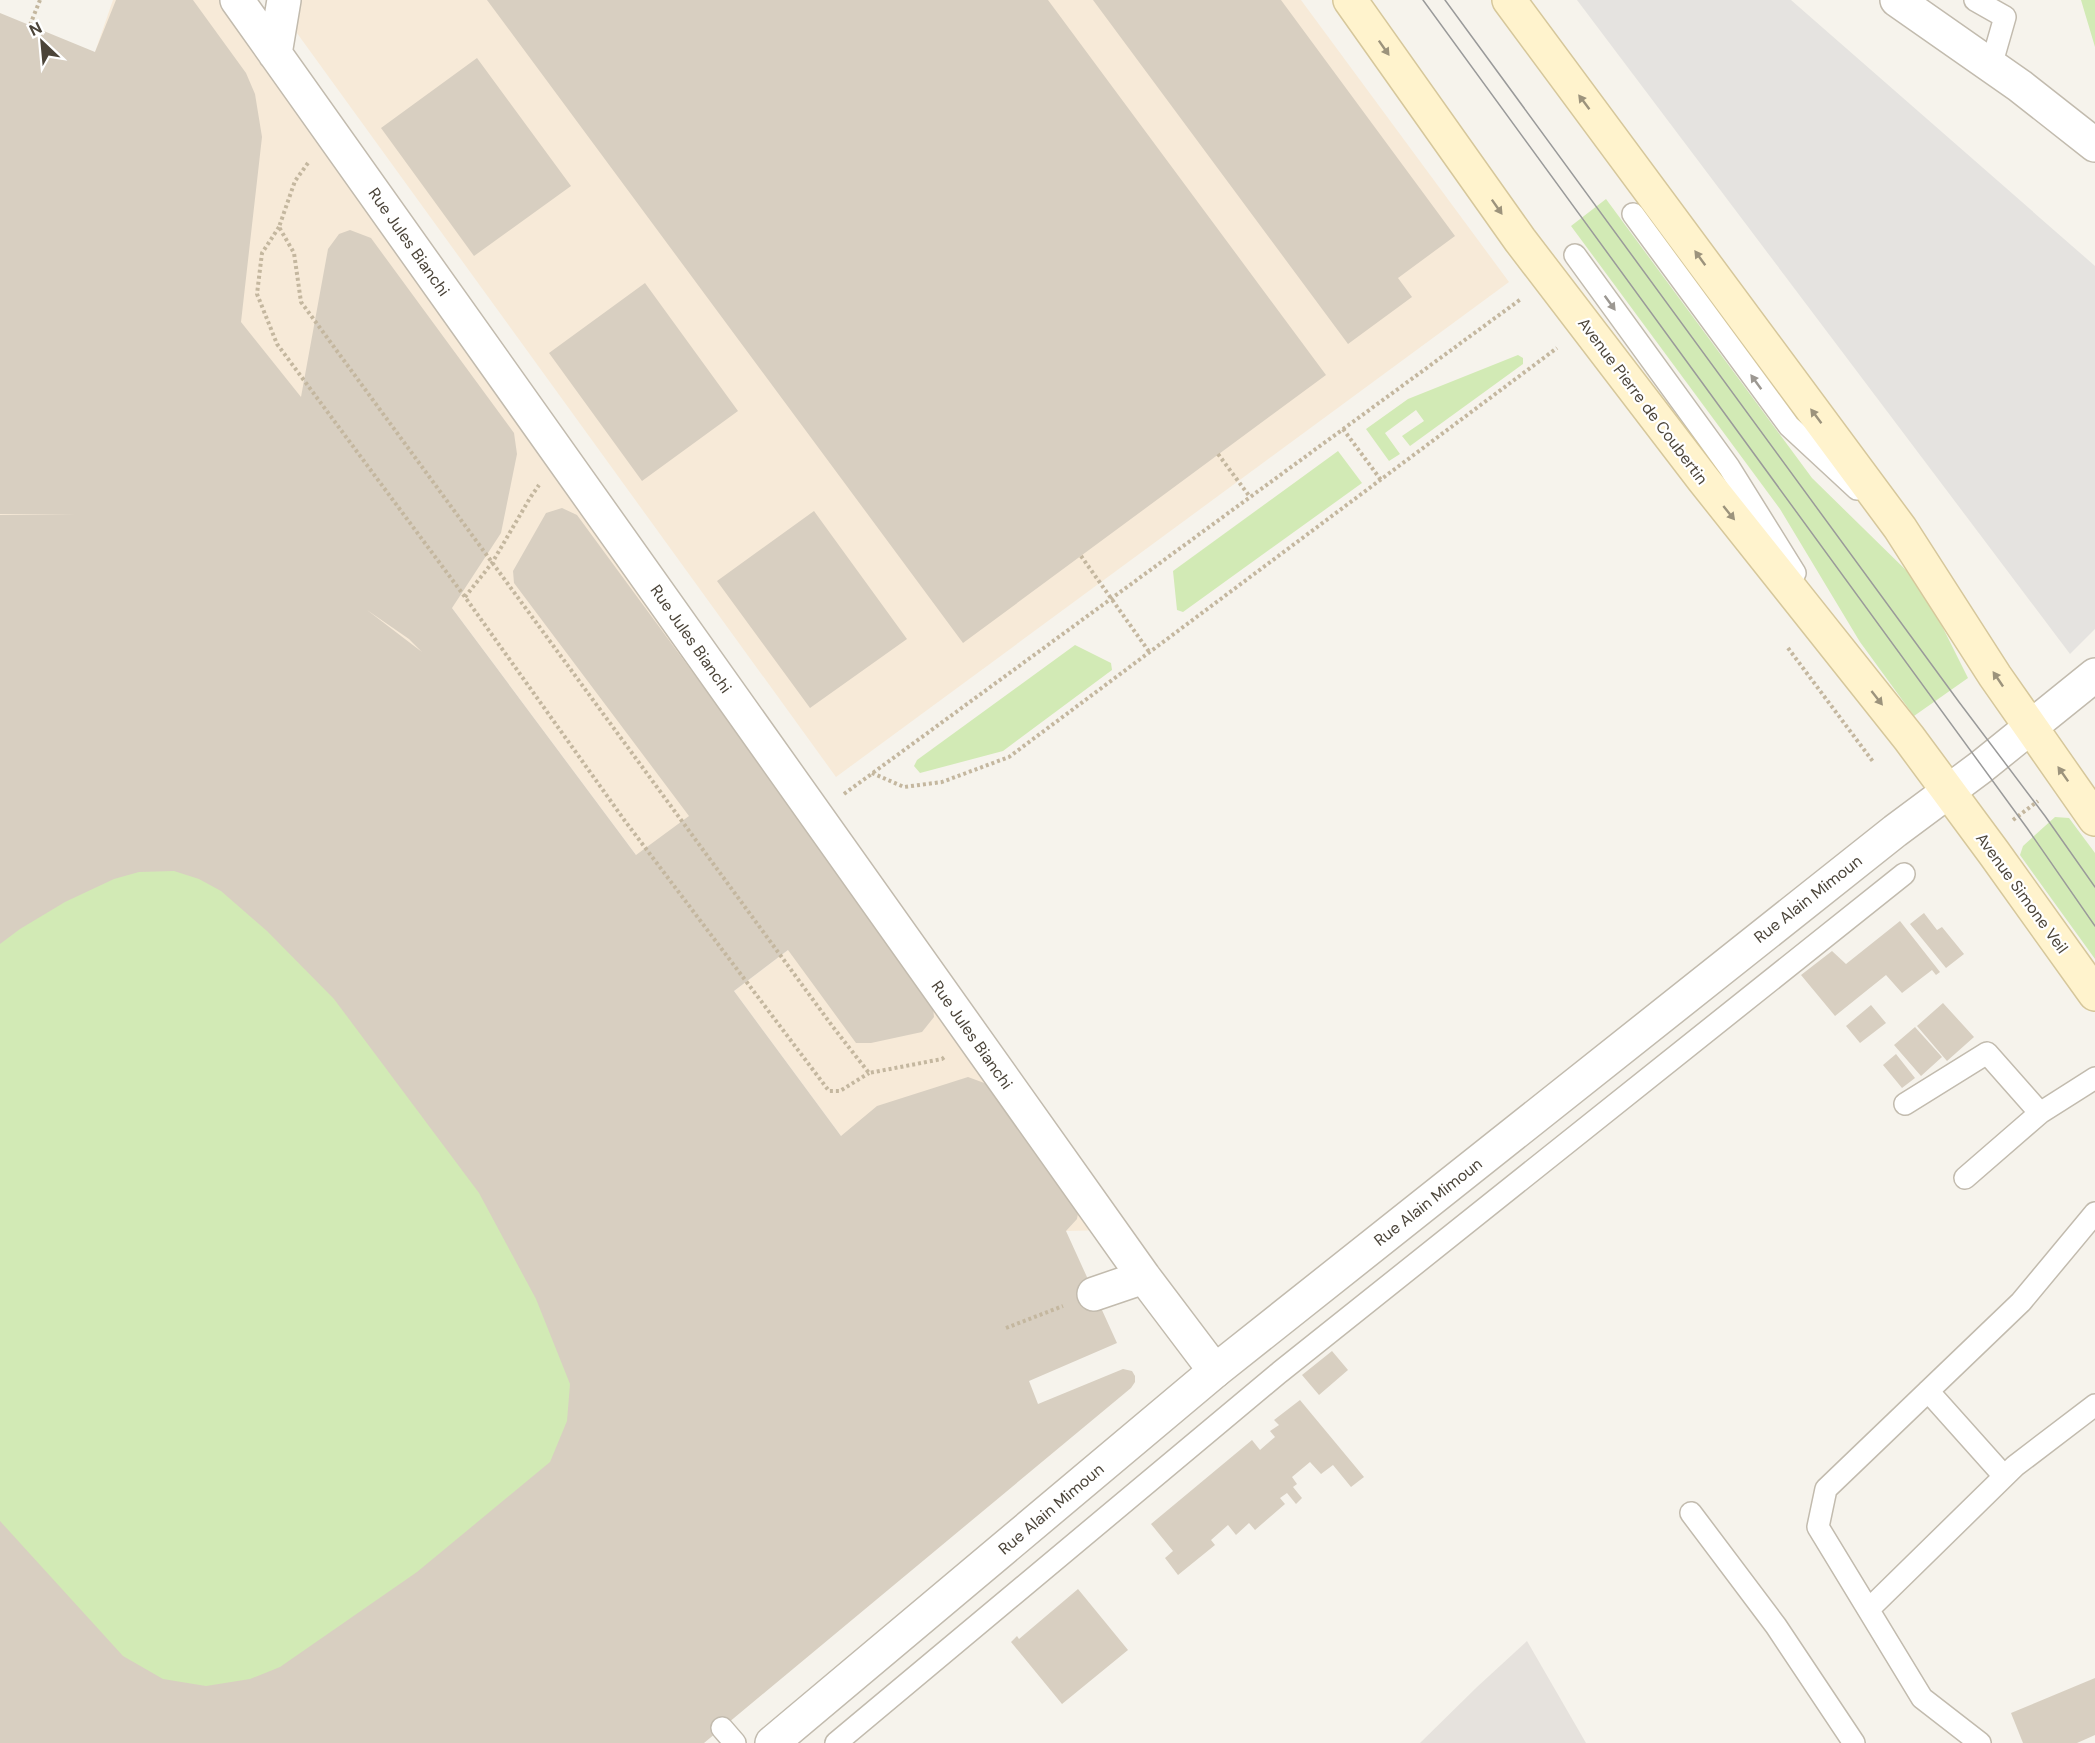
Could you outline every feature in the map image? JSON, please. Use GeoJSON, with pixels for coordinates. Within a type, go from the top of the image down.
{"type":"FeatureCollection","features":[{"type":"Feature","properties":{"kind":"main road","name":"Avenue Pierre de Coubertin"},"geometry":{"type":"LineString","coordinates":[[1350,0],[1520,240],[1702,479],[1948,791]]}},
{"type":"Feature","properties":{"kind":"main road"},"geometry":{"type":"LineString","coordinates":[[1509,0],[1900,528],[2031,728],[2095,819]]}},
{"type":"Feature","properties":{"kind":"main road","name":"Avenue Simone Veil"},"geometry":{"type":"LineString","coordinates":[[1948,791],[2095,994]]}},
{"type":"Feature","properties":{"kind":"street","name":"Rue Jules Bianchi"},"geometry":{"type":"LineString","coordinates":[[237,0],[1144,1277],[1215,1371]]}},
{"type":"Feature","properties":{"kind":"street"},"geometry":{"type":"LineString","coordinates":[[275,54],[284,0]]}},
{"type":"Feature","properties":{"kind":"street"},"geometry":{"type":"LineString","coordinates":[[1897,0],[1991,66],[2095,145]]}},
{"type":"Feature","properties":{"kind":"street","name":"Rue Alain Mimoun"},"geometry":{"type":"LineString","coordinates":[[772,1743],[1215,1371],[1885,838],[2031,728],[2095,675]]}},
{"type":"Feature","properties":{"kind":"street"},"geometry":{"type":"LineString","coordinates":[[1094,1294],[1144,1277]]}},
{"type":"Feature","properties":{"kind":"lane"},"geometry":{"type":"LineString","coordinates":[[1975,0],[2005,17],[1991,66]]}},
{"type":"Feature","properties":{"kind":"lane"},"geometry":{"type":"LineString","coordinates":[[1633,214],[1789,426],[1900,528]]}},
{"type":"Feature","properties":{"kind":"lane"},"geometry":{"type":"LineString","coordinates":[[1575,255],[1729,467],[1854,670]]}},
{"type":"Feature","properties":{"kind":"lane"},"geometry":{"type":"LineString","coordinates":[[836,1743],[1280,1372],[1904,874]]}},
{"type":"Feature","properties":{"kind":"lane"},"geometry":{"type":"LineString","coordinates":[[1905,1104],[1986,1053],[2040,1113]]}},
{"type":"Feature","properties":{"kind":"lane"},"geometry":{"type":"LineString","coordinates":[[1965,1178],[2040,1113],[2095,1078]]}},
{"type":"Feature","properties":{"kind":"lane"},"geometry":{"type":"LineString","coordinates":[[1980,1743],[1922,1698],[1818,1527],[1826,1489],[2021,1302],[2095,1213]]}},
{"type":"Feature","properties":{"kind":"lane"},"geometry":{"type":"LineString","coordinates":[[1928,1391],[2004,1476]]}},
{"type":"Feature","properties":{"kind":"lane"},"geometry":{"type":"LineString","coordinates":[[1869,1609],[2015,1466],[2095,1405]]}},
{"type":"Feature","properties":{"kind":"lane"},"geometry":{"type":"LineString","coordinates":[[1691,1513],[1776,1626],[1854,1743]]}},
{"type":"Feature","properties":{"kind":"path"},"geometry":{"type":"LineString","coordinates":[[30,25],[40,0]]}},
{"type":"Feature","properties":{"kind":"path"},"geometry":{"type":"LineString","coordinates":[[331,132],[295,182],[279,227],[262,253],[257,294],[276,344],[465,597],[625,821],[829,1091],[840,1091],[868,1072],[942,1059],[975,1039]]}},
{"type":"Feature","properties":{"kind":"path"},"geometry":{"type":"LineString","coordinates":[[279,227],[294,253],[301,302],[868,1072]]}},
{"type":"Feature","properties":{"kind":"path"},"geometry":{"type":"LineString","coordinates":[[816,814],[1527,294]]}},
{"type":"Feature","properties":{"kind":"path"},"geometry":{"type":"LineString","coordinates":[[872,773],[904,787],[914,786],[942,782],[1009,757],[1563,344]]}},
{"type":"Feature","properties":{"kind":"path"},"geometry":{"type":"LineString","coordinates":[[1343,429],[1381,480]]}},
{"type":"Feature","properties":{"kind":"path"},"geometry":{"type":"LineString","coordinates":[[1218,454],[1250,497]]}},
{"type":"Feature","properties":{"kind":"path"},"geometry":{"type":"LineString","coordinates":[[465,597],[492,563],[530,498],[562,456]]}},
{"type":"Feature","properties":{"kind":"path"},"geometry":{"type":"LineString","coordinates":[[1081,556],[1150,653]]}},
{"type":"Feature","properties":{"kind":"path"},"geometry":{"type":"LineString","coordinates":[[1986,842],[2066,778]]}},
{"type":"Feature","properties":{"kind":"path"},"geometry":{"type":"LineString","coordinates":[[1006,1328],[1094,1294]]}},
{"type":"Feature","properties":{"kind":"shaded area"},"geometry":{"type":"Polygon","coordinates":[[[113,0],[237,0],[1110,1230],[1066,1231],[841,1136],[734,991],[788,950],[636,855],[452,608],[424,653],[116,515],[0,515],[0,290],[95,52],[113,0]]]}},
{"type":"Feature","properties":{"kind":"shaded area"},"geometry":{"type":"Polygon","coordinates":[[[273,0],[1301,0],[1509,282],[836,777],[273,0]]]}},
{"type":"Feature","properties":{"kind":"shaded area"},"geometry":{"type":"Polygon","coordinates":[[[1577,0],[1791,0],[2095,266],[2095,629],[2070,654],[1577,0]]]}},
{"type":"Feature","properties":{"kind":"shaded area"},"geometry":{"type":"Polygon","coordinates":[[[1527,1641],[1586,1743],[1420,1743],[1477,1687],[1527,1641]]]}},
{"type":"Feature","properties":{"kind":"green space"},"geometry":{"type":"Polygon","coordinates":[[[2081,0],[2095,0],[2095,47],[2081,0]]]}},
{"type":"Feature","properties":{"kind":"green space"},"geometry":{"type":"Polygon","coordinates":[[[1606,199],[1812,478],[1913,577],[1927,596],[1968,678],[1914,716],[1860,642],[1780,509],[1571,226],[1606,199]]]}},
{"type":"Feature","properties":{"kind":"green space"},"geometry":{"type":"Polygon","coordinates":[[[1518,355],[1523,358],[1523,364],[1410,446],[1402,436],[1424,421],[1416,410],[1385,433],[1400,454],[1389,461],[1366,429],[1408,399],[1518,355]]]}},
{"type":"Feature","properties":{"kind":"green space"},"geometry":{"type":"Polygon","coordinates":[[[1338,451],[1362,483],[1183,612],[1177,610],[1173,571],[1338,451]]]}},
{"type":"Feature","properties":{"kind":"green space"},"geometry":{"type":"Polygon","coordinates":[[[1075,645],[1111,663],[1112,670],[1003,751],[920,773],[914,766],[917,760],[1075,645]]]}},
{"type":"Feature","properties":{"kind":"green space"},"geometry":{"type":"Polygon","coordinates":[[[110,656],[742,1561],[0,1743],[0,700],[110,656]]]}},
{"type":"Feature","properties":{"kind":"green space"},"geometry":{"type":"Polygon","coordinates":[[[2055,817],[2069,818],[2095,853],[2095,959],[2020,855],[2023,846],[2055,817]]]}},
{"type":"Feature","properties":{"kind":"building"},"geometry":{"type":"Polygon","coordinates":[[[116,0],[193,0],[246,73],[255,94],[262,137],[241,322],[301,397],[328,249],[339,234],[350,230],[371,238],[514,433],[517,454],[501,533],[452,608],[636,855],[689,816],[514,583],[513,571],[546,513],[562,508],[577,515],[932,998],[934,1017],[922,1032],[871,1043],[856,1043],[788,950],[734,991],[841,1136],[877,1106],[968,1077],[987,1084],[1080,1202],[1077,1219],[1066,1231],[1117,1343],[1029,1381],[1038,1404],[1123,1369],[1132,1371],[1135,1376],[1135,1382],[1131,1388],[704,1743],[0,1743],[0,1521],[123,1656],[163,1679],[206,1686],[250,1679],[280,1667],[417,1572],[550,1462],[567,1421],[570,1384],[536,1299],[479,1193],[334,999],[267,931],[221,891],[199,879],[174,871],[139,872],[114,879],[65,902],[0,944],[0,515],[76,514],[0,514],[0,13],[95,52],[116,0]],[[367,610],[422,652],[409,639],[367,610]]]}},
{"type":"Feature","properties":{"kind":"building"},"geometry":{"type":"Polygon","coordinates":[[[487,0],[1048,0],[1326,375],[963,643],[487,0]]]}},
{"type":"Feature","properties":{"kind":"building"},"geometry":{"type":"Polygon","coordinates":[[[1093,0],[1281,0],[1455,236],[1398,278],[1412,297],[1348,344],[1093,0]]]}},
{"type":"Feature","properties":{"kind":"building"},"geometry":{"type":"Polygon","coordinates":[[[477,58],[571,186],[474,256],[381,128],[477,58]]]}},
{"type":"Feature","properties":{"kind":"building"},"geometry":{"type":"Polygon","coordinates":[[[645,283],[738,411],[642,481],[549,353],[645,283]]]}},
{"type":"Feature","properties":{"kind":"building"},"geometry":{"type":"Polygon","coordinates":[[[814,511],[907,639],[810,708],[717,581],[814,511]]]}},
{"type":"Feature","properties":{"kind":"building"},"geometry":{"type":"Polygon","coordinates":[[[1924,913],[1937,930],[1942,927],[1964,954],[1946,968],[1910,924],[1924,913]]]}},
{"type":"Feature","properties":{"kind":"building"},"geometry":{"type":"Polygon","coordinates":[[[1900,921],[1940,972],[1936,975],[1932,970],[1902,993],[1886,975],[1835,1016],[1801,975],[1832,951],[1846,964],[1900,921]]]}},
{"type":"Feature","properties":{"kind":"building"},"geometry":{"type":"Polygon","coordinates":[[[1943,1003],[1974,1037],[1947,1061],[1917,1026],[1943,1003]]]}},
{"type":"Feature","properties":{"kind":"building"},"geometry":{"type":"Polygon","coordinates":[[[1871,1005],[1886,1023],[1860,1043],[1846,1026],[1871,1005]]]}},
{"type":"Feature","properties":{"kind":"building"},"geometry":{"type":"Polygon","coordinates":[[[1915,1027],[1942,1057],[1921,1076],[1894,1045],[1915,1027]]]}},
{"type":"Feature","properties":{"kind":"building"},"geometry":{"type":"Polygon","coordinates":[[[1896,1054],[1915,1078],[1902,1088],[1883,1065],[1896,1054]]]}},
{"type":"Feature","properties":{"kind":"building"},"geometry":{"type":"Polygon","coordinates":[[[1332,1351],[1348,1370],[1319,1395],[1302,1375],[1332,1351]]]}},
{"type":"Feature","properties":{"kind":"building"},"geometry":{"type":"Polygon","coordinates":[[[1300,1400],[1364,1477],[1351,1487],[1333,1465],[1321,1474],[1310,1462],[1292,1477],[1297,1484],[1293,1487],[1302,1498],[1296,1504],[1287,1493],[1280,1498],[1285,1504],[1255,1530],[1249,1523],[1236,1535],[1228,1525],[1211,1540],[1215,1545],[1178,1575],[1165,1558],[1173,1551],[1151,1524],[1252,1440],[1260,1450],[1275,1437],[1270,1431],[1279,1425],[1274,1420],[1300,1400]]]}},
{"type":"Feature","properties":{"kind":"building"},"geometry":{"type":"Polygon","coordinates":[[[1078,1589],[1128,1650],[1062,1704],[1011,1642],[1017,1636],[1019,1639],[1078,1589]]]}},
{"type":"Feature","properties":{"kind":"building"},"geometry":{"type":"Polygon","coordinates":[[[2095,1678],[2095,1735],[2077,1743],[2023,1743],[2011,1713],[2095,1678]]]}},
{"type":"Feature","properties":{"kind":"tram line"},"geometry":{"type":"LineString","coordinates":[[1423,0],[2027,828],[2095,926]]}},
{"type":"Feature","properties":{"kind":"tram line"},"geometry":{"type":"LineString","coordinates":[[1445,0],[2095,887]]}}]}
